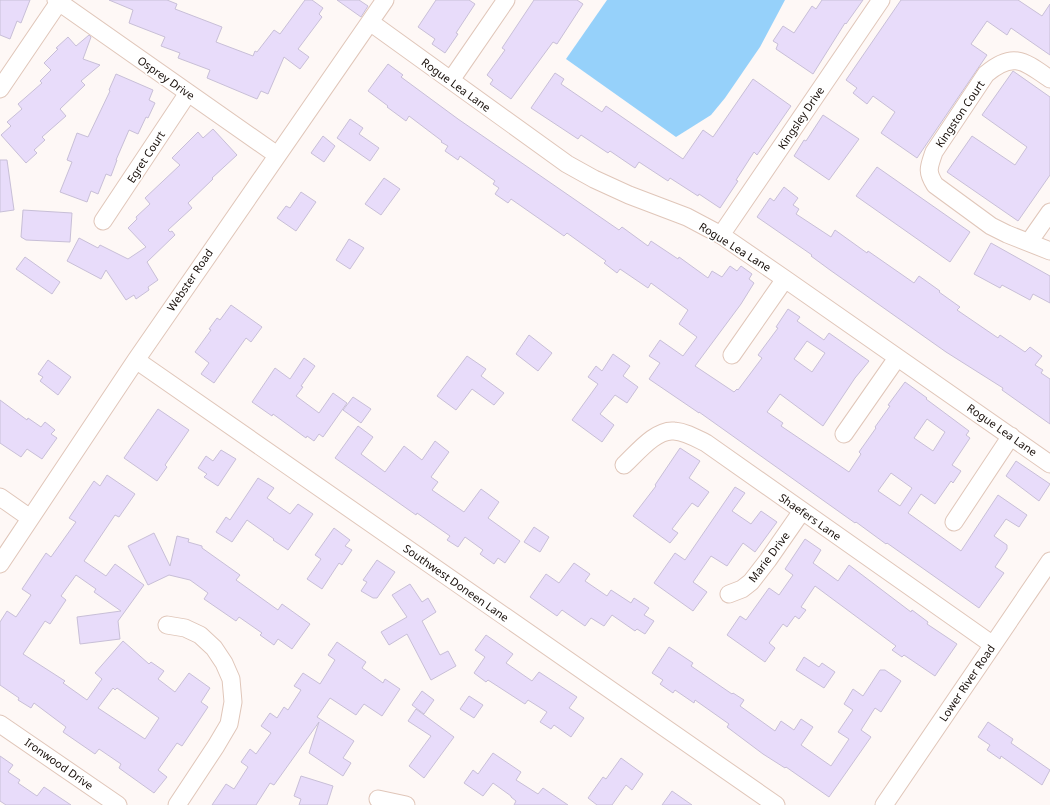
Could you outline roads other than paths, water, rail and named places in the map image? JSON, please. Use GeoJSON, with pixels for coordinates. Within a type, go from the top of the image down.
{"type":"FeatureCollection","features":[{"type":"Feature","properties":{"kind":"street","name":"Webster Road"},"geometry":{"type":"LineString","coordinates":[[0,564],[136,360],[385,0]]}},
{"type":"Feature","properties":{"kind":"street"},"geometry":{"type":"LineString","coordinates":[[451,80],[506,0]]}},
{"type":"Feature","properties":{"kind":"street","name":"Kingsley Drive"},"geometry":{"type":"LineString","coordinates":[[721,235],[881,0]]}},
{"type":"Feature","properties":{"kind":"street"},"geometry":{"type":"LineString","coordinates":[[0,89],[58,1]]}},
{"type":"Feature","properties":{"kind":"street","name":"Osprey Drive"},"geometry":{"type":"LineString","coordinates":[[58,1],[188,94],[277,155]]}},
{"type":"Feature","properties":{"kind":"street","name":"Rogue Lea Lane"},"geometry":{"type":"LineString","coordinates":[[370,22],[567,164],[594,179],[629,195],[687,217],[721,235],[1050,464]]}},
{"type":"Feature","properties":{"kind":"street","name":"Kingston Court"},"geometry":{"type":"LineString","coordinates":[[1050,79],[1026,63],[1017,60],[1006,60],[997,65],[986,74],[934,152],[929,165],[929,176],[935,185],[941,190],[992,226],[1050,251]]}},
{"type":"Feature","properties":{"kind":"street","name":"Egret Court"},"geometry":{"type":"LineString","coordinates":[[104,221],[188,94]]}},
{"type":"Feature","properties":{"kind":"street"},"geometry":{"type":"LineString","coordinates":[[1029,242],[1050,212]]}},
{"type":"Feature","properties":{"kind":"street"},"geometry":{"type":"LineString","coordinates":[[732,354],[786,279]]}},
{"type":"Feature","properties":{"kind":"street"},"geometry":{"type":"LineString","coordinates":[[844,434],[897,358]]}},
{"type":"Feature","properties":{"kind":"street","name":"Southwest Doneen Lane"},"geometry":{"type":"LineString","coordinates":[[136,360],[776,805]]}},
{"type":"Feature","properties":{"kind":"street","name":"Shaefers Lane"},"geometry":{"type":"LineString","coordinates":[[624,465],[660,433],[673,431],[689,434],[706,443],[993,645]]}},
{"type":"Feature","properties":{"kind":"street"},"geometry":{"type":"LineString","coordinates":[[954,522],[1011,436]]}},
{"type":"Feature","properties":{"kind":"street"},"geometry":{"type":"LineString","coordinates":[[0,497],[30,518]]}},
{"type":"Feature","properties":{"kind":"street","name":"Marie Drive"},"geometry":{"type":"LineString","coordinates":[[729,594],[742,590],[751,582],[802,511]]}},
{"type":"Feature","properties":{"kind":"street","name":"Lower River Road"},"geometry":{"type":"LineString","coordinates":[[884,805],[1050,561]]}},
{"type":"Feature","properties":{"kind":"street"},"geometry":{"type":"LineString","coordinates":[[167,625],[185,628],[200,635],[214,648],[224,663],[231,680],[233,702],[228,724],[216,746],[177,805]]}},
{"type":"Feature","properties":{"kind":"street","name":"Ironwood Drive"},"geometry":{"type":"LineString","coordinates":[[0,724],[118,805]]}},
{"type":"Feature","properties":{"kind":"street"},"geometry":{"type":"LineString","coordinates":[[378,799],[406,805]]}},
{"type":"Feature","properties":{"kind":"water"},"geometry":{"type":"Polygon","coordinates":[[[607,0],[785,0],[760,47],[725,98],[711,115],[676,137],[566,59],[607,0]]]}}]}
